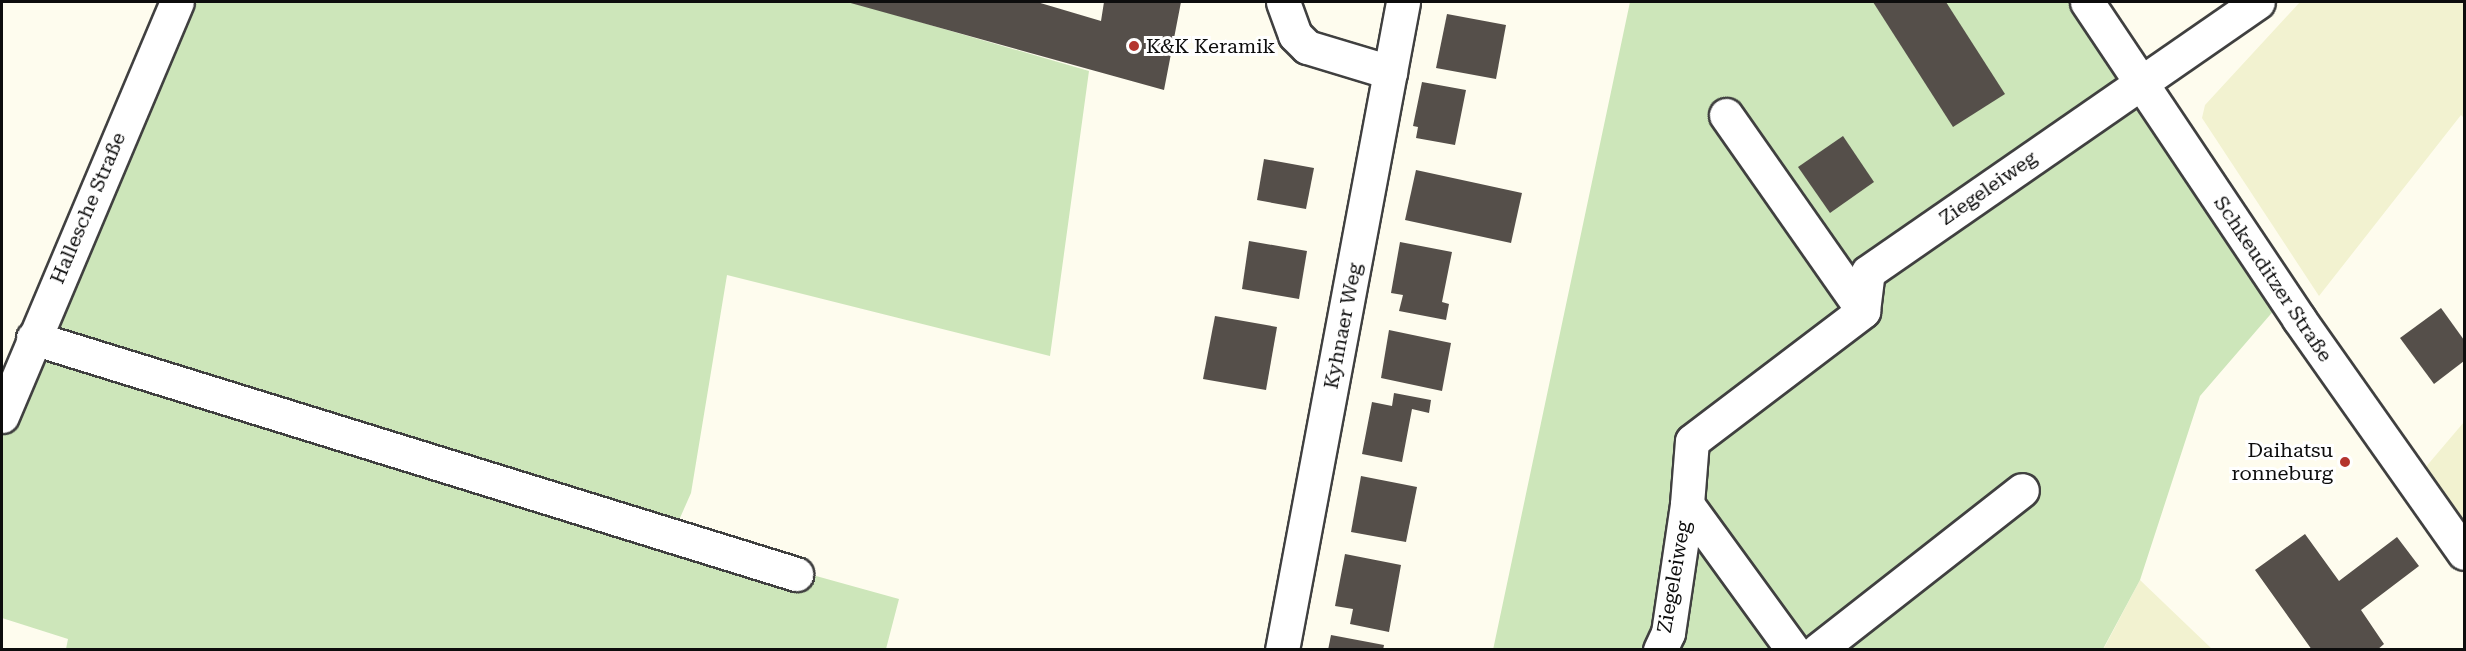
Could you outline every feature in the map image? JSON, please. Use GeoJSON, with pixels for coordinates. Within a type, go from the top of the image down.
{"type":"FeatureCollection","features":[{"type":"Feature","properties":{"kind":"street","name":"Hallesche Straße"},"geometry":{"type":"LineString","coordinates":[[2,416],[33,338],[177,2]]}},
{"type":"Feature","properties":{"kind":"street"},"geometry":{"type":"LineString","coordinates":[[1283,2],[1295,35],[1307,47],[1390,72]]}},
{"type":"Feature","properties":{"kind":"street","name":"Kyhnaer Weg"},"geometry":{"type":"LineString","coordinates":[[1282,650],[1403,2]]}},
{"type":"Feature","properties":{"kind":"street","name":"Schkeuditzer Straße"},"geometry":{"type":"LineString","coordinates":[[2087,2],[2299,319],[2464,553]]}},
{"type":"Feature","properties":{"kind":"street","name":"Ziegeleiweg"},"geometry":{"type":"LineString","coordinates":[[1660,650],[1668,633],[1686,504],[1692,441],[1863,311],[1868,272],[2258,2]]}},
{"type":"Feature","properties":{"kind":"street"},"geometry":{"type":"LineString","coordinates":[[1726,115],[1863,311]]}},
{"type":"Feature","properties":{"kind":"street"},"geometry":{"type":"LineString","coordinates":[[33,338],[796,574]]}},
{"type":"Feature","properties":{"kind":"street"},"geometry":{"type":"LineString","coordinates":[[1818,650],[2022,490]]}},
{"type":"Feature","properties":{"kind":"street","name":"Ziegeleiweg"},"geometry":{"type":"LineString","coordinates":[[1686,504],[1793,650]]}},
{"type":"Feature","properties":{"kind":"green space"},"geometry":{"type":"Polygon","coordinates":[[[179,2],[851,2],[1089,71],[1050,356],[727,275],[691,493],[672,536],[899,599],[886,649],[66,649],[68,639],[2,618],[2,416],[179,2]]]}},
{"type":"Feature","properties":{"kind":"green space"},"geometry":{"type":"Polygon","coordinates":[[[1630,2],[2087,2],[2282,301],[2200,396],[2140,580],[2103,649],[1493,650],[1630,2]]]}},
{"type":"Feature","properties":{"kind":"green space"},"geometry":{"type":"Polygon","coordinates":[[[2300,2],[2464,2],[2464,118],[2461,115],[2319,296],[2202,118],[2205,105],[2300,2]]]}},
{"type":"Feature","properties":{"kind":"green space"},"geometry":{"type":"Polygon","coordinates":[[[2464,422],[2464,551],[2413,482],[2464,422]]]}},
{"type":"Feature","properties":{"kind":"green space"},"geometry":{"type":"Polygon","coordinates":[[[2140,580],[2212,649],[2103,650],[2140,580]]]}},
{"type":"Feature","properties":{"kind":"building"},"geometry":{"type":"Polygon","coordinates":[[[847,2],[1037,2],[1101,21],[1104,2],[1181,2],[1164,90],[847,2]]]}},
{"type":"Feature","properties":{"kind":"building"},"geometry":{"type":"Polygon","coordinates":[[[1873,2],[1946,2],[2005,94],[1953,127],[1873,2]]]}},
{"type":"Feature","properties":{"kind":"building"},"geometry":{"type":"Polygon","coordinates":[[[1447,14],[1506,25],[1496,79],[1436,68],[1447,14]]]}},
{"type":"Feature","properties":{"kind":"building"},"geometry":{"type":"Polygon","coordinates":[[[1422,82],[1466,90],[1455,145],[1416,138],[1418,127],[1413,126],[1422,82]]]}},
{"type":"Feature","properties":{"kind":"building"},"geometry":{"type":"Polygon","coordinates":[[[1843,136],[1874,182],[1830,213],[1798,167],[1843,136]]]}},
{"type":"Feature","properties":{"kind":"building"},"geometry":{"type":"Polygon","coordinates":[[[1264,159],[1314,168],[1306,209],[1257,200],[1264,159]]]}},
{"type":"Feature","properties":{"kind":"building"},"geometry":{"type":"Polygon","coordinates":[[[1416,170],[1522,193],[1511,243],[1405,220],[1416,170]]]}},
{"type":"Feature","properties":{"kind":"building"},"geometry":{"type":"Polygon","coordinates":[[[1249,241],[1307,251],[1299,299],[1242,289],[1249,241]]]}},
{"type":"Feature","properties":{"kind":"building"},"geometry":{"type":"Polygon","coordinates":[[[1400,242],[1452,252],[1442,302],[1449,304],[1446,320],[1399,311],[1403,295],[1391,293],[1400,242]]]}},
{"type":"Feature","properties":{"kind":"building"},"geometry":{"type":"Polygon","coordinates":[[[2441,308],[2464,340],[2464,361],[2434,384],[2400,338],[2441,308]]]}},
{"type":"Feature","properties":{"kind":"building"},"geometry":{"type":"Polygon","coordinates":[[[1215,316],[1277,327],[1266,390],[1203,379],[1215,316]]]}},
{"type":"Feature","properties":{"kind":"building"},"geometry":{"type":"Polygon","coordinates":[[[1389,330],[1451,343],[1442,391],[1381,378],[1389,330]]]}},
{"type":"Feature","properties":{"kind":"building"},"geometry":{"type":"Polygon","coordinates":[[[1394,393],[1431,400],[1429,413],[1412,409],[1402,462],[1362,454],[1372,402],[1392,406],[1394,393]]]}},
{"type":"Feature","properties":{"kind":"building"},"geometry":{"type":"Polygon","coordinates":[[[1361,476],[1417,487],[1406,542],[1351,532],[1361,476]]]}},
{"type":"Feature","properties":{"kind":"building"},"geometry":{"type":"Polygon","coordinates":[[[2305,534],[2339,581],[2397,537],[2419,566],[2361,610],[2384,644],[2377,650],[2312,650],[2255,570],[2305,534]]]}},
{"type":"Feature","properties":{"kind":"building"},"geometry":{"type":"Polygon","coordinates":[[[1345,554],[1401,565],[1389,632],[1350,624],[1353,609],[1335,606],[1345,554]]]}},
{"type":"Feature","properties":{"kind":"building"},"geometry":{"type":"Polygon","coordinates":[[[1331,635],[1384,645],[1383,650],[1328,650],[1331,635]]]}},
{"type":"Feature","properties":{"kind":"place","name":"K&K Keramik"},"geometry":{"type":"Point","coordinates":[1134,46]}},
{"type":"Feature","properties":{"kind":"place","name":"Daihatsu ronneburg"},"geometry":{"type":"Point","coordinates":[2345,462]}}]}
